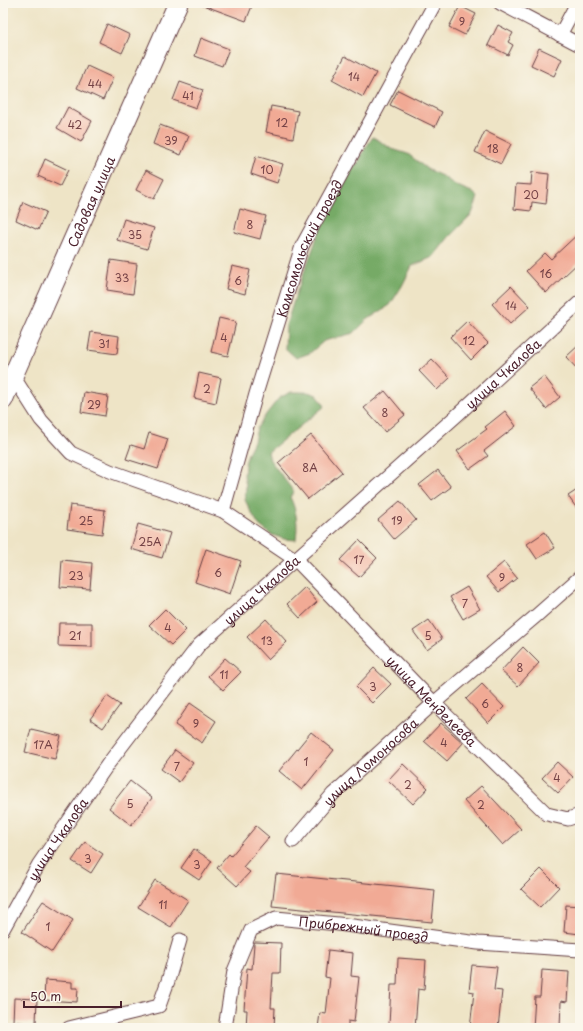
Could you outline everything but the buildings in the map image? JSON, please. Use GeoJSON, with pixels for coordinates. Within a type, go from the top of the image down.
{"type":"FeatureCollection","features":[{"type":"Feature","properties":{"kind":"street","name":"Садовая улица"},"geometry":{"type":"LineString","coordinates":[[3,400],[178,3]]}},
{"type":"Feature","properties":{"kind":"street","name":"Комсомольский проезд"},"geometry":{"type":"LineString","coordinates":[[224,511],[256,394],[302,246],[435,3]]}},
{"type":"Feature","properties":{"kind":"street"},"geometry":{"type":"LineString","coordinates":[[500,3],[580,45]]}},
{"type":"Feature","properties":{"kind":"street"},"geometry":{"type":"LineString","coordinates":[[560,35],[577,3]]}},
{"type":"Feature","properties":{"kind":"street","name":"улица Чкалова"},"geometry":{"type":"LineString","coordinates":[[3,929],[39,864],[108,764],[200,645],[455,417],[580,302]]}},
{"type":"Feature","properties":{"kind":"street","name":"улица Менделеева"},"geometry":{"type":"LineString","coordinates":[[13,376],[42,420],[71,453],[110,471],[224,511],[296,560],[434,703],[547,814],[568,819],[580,815]]}},
{"type":"Feature","properties":{"kind":"street","name":"улица Ломоносова"},"geometry":{"type":"LineString","coordinates":[[293,841],[333,794],[434,703],[580,577]]}},
{"type":"Feature","properties":{"kind":"street","name":"Прибрежный проезд"},"geometry":{"type":"LineString","coordinates":[[225,1028],[234,971],[252,930],[276,918],[338,924],[478,943],[580,950]]}},
{"type":"Feature","properties":{"kind":"street"},"geometry":{"type":"LineString","coordinates":[[69,1028],[159,1006],[180,940]]}},
{"type":"Feature","properties":{"kind":"green space"},"geometry":{"type":"Polygon","coordinates":[[[373,137],[392,149],[408,154],[427,169],[444,177],[455,185],[472,192],[478,197],[472,214],[449,237],[433,257],[412,266],[390,305],[367,320],[354,333],[324,341],[310,353],[296,358],[285,348],[286,325],[296,294],[320,228],[348,175],[359,161],[364,150],[373,137]]]}},
{"type":"Feature","properties":{"kind":"green space"},"geometry":{"type":"Polygon","coordinates":[[[291,392],[308,392],[317,395],[325,406],[268,452],[270,460],[294,492],[290,497],[296,518],[296,540],[284,539],[270,534],[259,525],[245,500],[246,486],[244,476],[245,464],[248,453],[254,441],[257,428],[279,398],[291,392]]]}}]}
